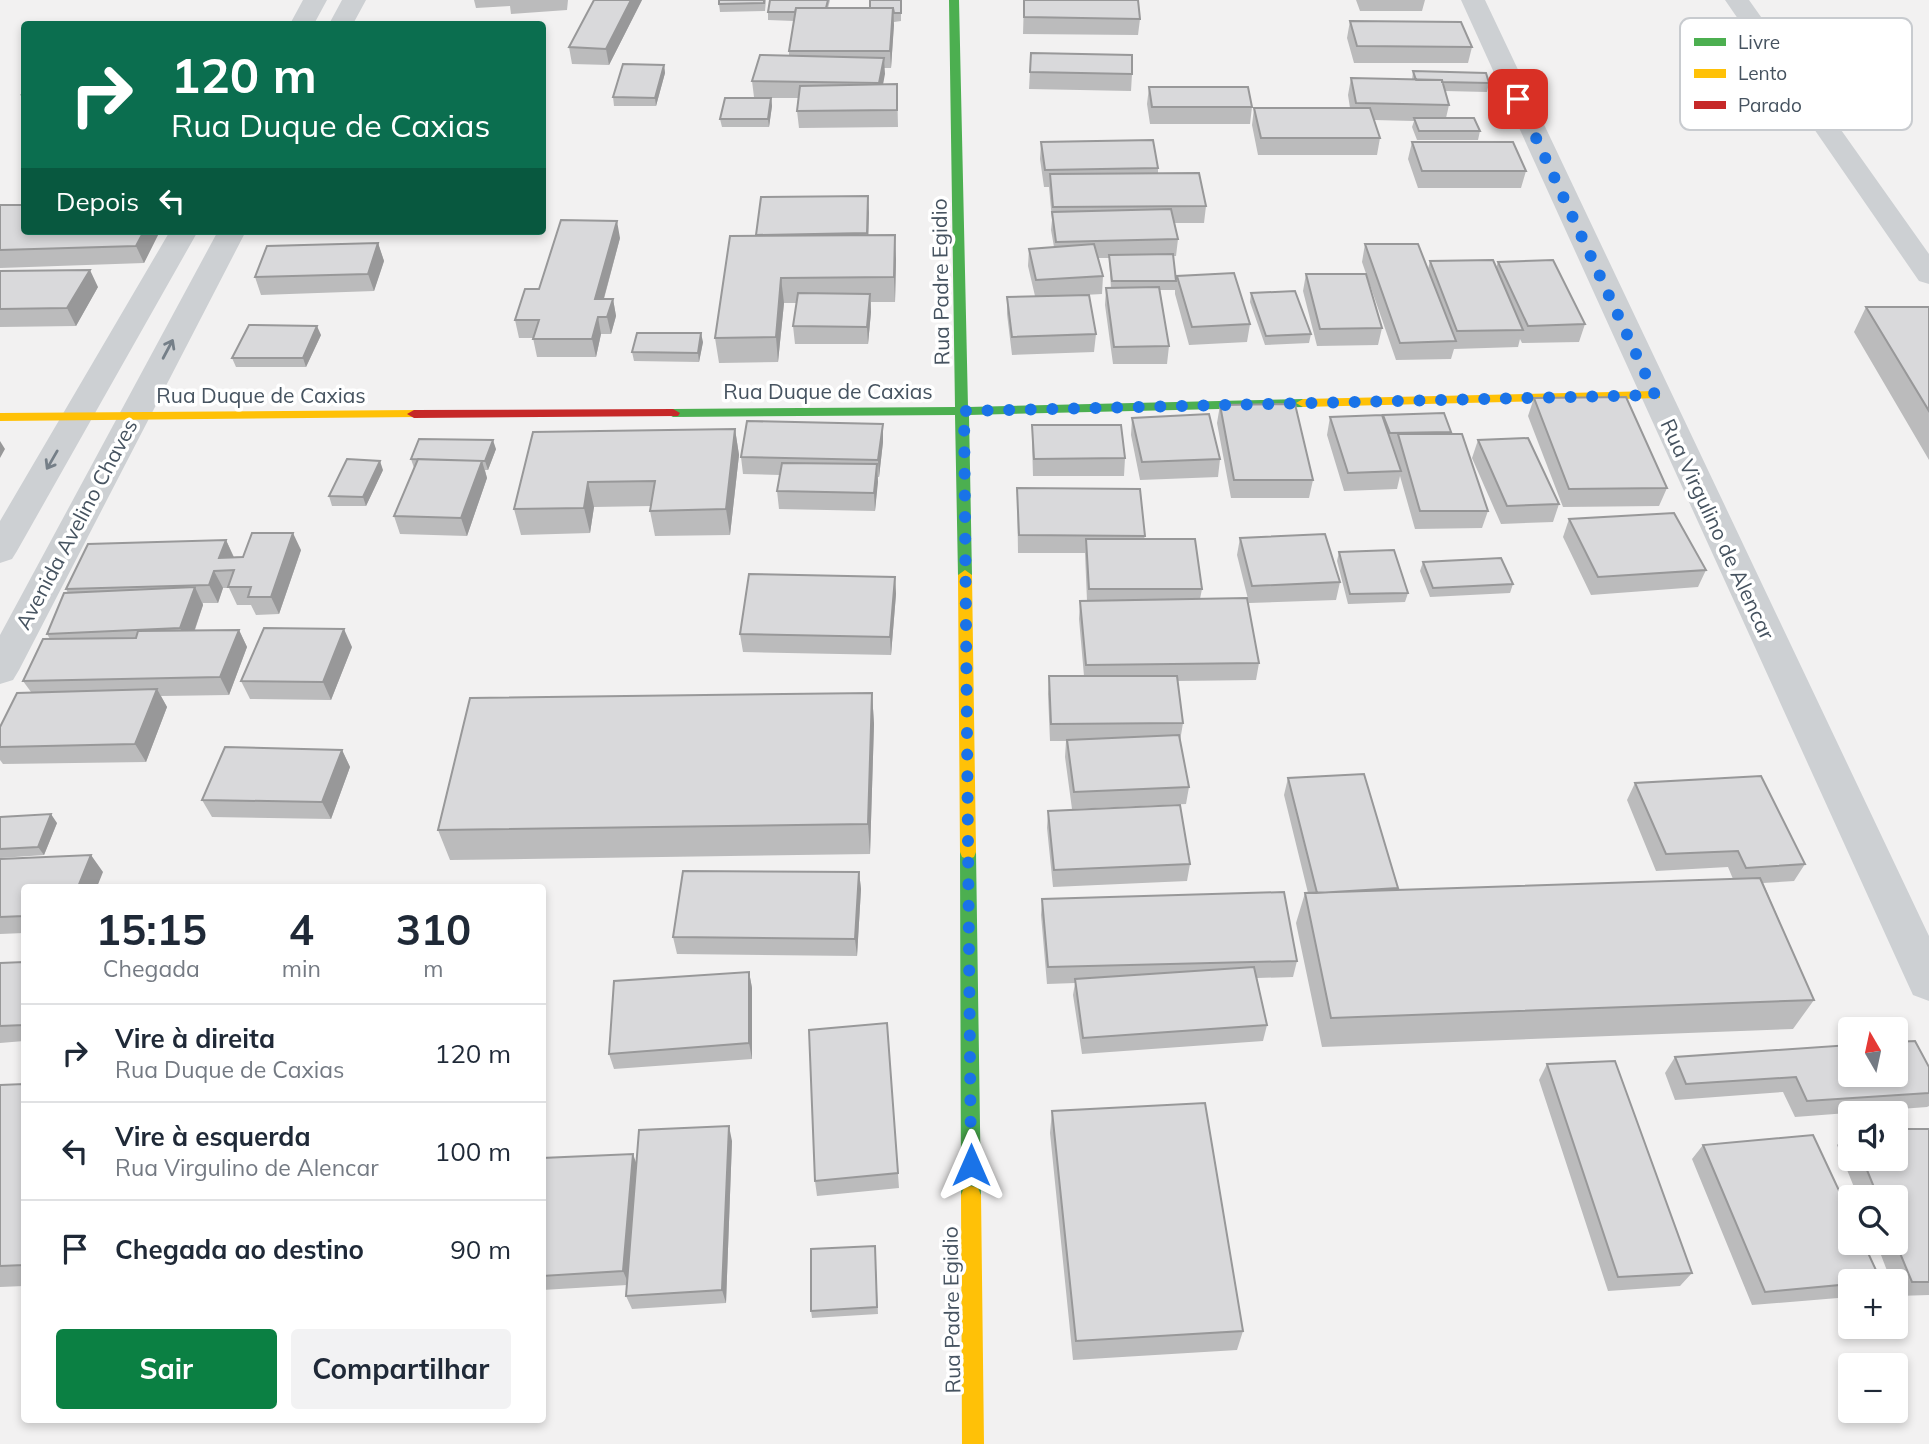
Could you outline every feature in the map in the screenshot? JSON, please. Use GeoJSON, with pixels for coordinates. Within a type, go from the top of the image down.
{"type":"FeatureCollection","features":[{"type":"Feature","properties":{"kind":"street"},"geometry":{"type":"LineString","coordinates":[[304,21],[316,0]]}},
{"type":"Feature","properties":{"kind":"street"},"geometry":{"type":"LineString","coordinates":[[343,21],[354,0]]}},
{"type":"Feature","properties":{"kind":"street","name":"Rua Padre Egidio"},"geometry":{"type":"LineString","coordinates":[[954,0],[964,411],[973,1444]]}},
{"type":"Feature","properties":{"kind":"street","name":"Rua Virgulino de Alencar"},"geometry":{"type":"LineString","coordinates":[[1473,0],[1929,982]]}},
{"type":"Feature","properties":{"kind":"street"},"geometry":{"type":"LineString","coordinates":[[1737,0],[1750,18]]}},
{"type":"Feature","properties":{"kind":"street"},"geometry":{"type":"LineString","coordinates":[[1828,130],[1929,275]]}},
{"type":"Feature","properties":{"kind":"street"},"geometry":{"type":"LineString","coordinates":[[0,551],[182,235]]}},
{"type":"Feature","properties":{"kind":"street","name":"Avenida Avelino Chaves"},"geometry":{"type":"LineString","coordinates":[[0,670],[230,235]]}},
{"type":"Feature","properties":{"kind":"street","name":"Rua Duque de Caxias"},"geometry":{"type":"LineString","coordinates":[[0,417],[964,411],[1655,395]]}},
{"type":"Feature","properties":{"kind":"building"},"geometry":{"type":"Polygon","coordinates":[[[594,0],[631,0],[606,49],[569,47],[594,0]]]}},
{"type":"Feature","properties":{"kind":"building"},"geometry":{"type":"Polygon","coordinates":[[[719,0],[764,0],[764,3],[719,4],[719,0]]]}},
{"type":"Feature","properties":{"kind":"building"},"geometry":{"type":"Polygon","coordinates":[[[770,0],[828,0],[826,8],[768,12],[770,0]]]}},
{"type":"Feature","properties":{"kind":"building"},"geometry":{"type":"Polygon","coordinates":[[[870,0],[901,0],[901,13],[894,13],[893,8],[870,8],[870,0]]]}},
{"type":"Feature","properties":{"kind":"building"},"geometry":{"type":"Polygon","coordinates":[[[1024,0],[1138,0],[1140,19],[1024,17],[1024,0]]]}},
{"type":"Feature","properties":{"kind":"building"},"geometry":{"type":"Polygon","coordinates":[[[796,8],[893,8],[890,51],[789,51],[796,8]]]}},
{"type":"Feature","properties":{"kind":"building"},"geometry":{"type":"Polygon","coordinates":[[[1350,21],[1461,22],[1472,47],[1357,46],[1350,21]]]}},
{"type":"Feature","properties":{"kind":"building"},"geometry":{"type":"Polygon","coordinates":[[[1031,53],[1132,55],[1132,74],[1030,72],[1031,53]]]}},
{"type":"Feature","properties":{"kind":"building"},"geometry":{"type":"Polygon","coordinates":[[[760,55],[884,58],[879,83],[752,81],[760,55]]]}},
{"type":"Feature","properties":{"kind":"building"},"geometry":{"type":"Polygon","coordinates":[[[623,64],[664,65],[655,98],[613,97],[623,64]]]}},
{"type":"Feature","properties":{"kind":"building"},"geometry":{"type":"Polygon","coordinates":[[[1413,71],[1486,73],[1489,83],[1416,80],[1413,71]]]}},
{"type":"Feature","properties":{"kind":"building"},"geometry":{"type":"Polygon","coordinates":[[[1351,78],[1442,80],[1449,105],[1356,103],[1351,78]]]}},
{"type":"Feature","properties":{"kind":"building"},"geometry":{"type":"Polygon","coordinates":[[[897,84],[897,110],[797,111],[800,86],[897,84]]]}},
{"type":"Feature","properties":{"kind":"building"},"geometry":{"type":"Polygon","coordinates":[[[1149,87],[1248,87],[1252,107],[1152,107],[1149,87]]]}},
{"type":"Feature","properties":{"kind":"building"},"geometry":{"type":"Polygon","coordinates":[[[725,98],[771,98],[768,119],[720,119],[725,98]]]}},
{"type":"Feature","properties":{"kind":"building"},"geometry":{"type":"Polygon","coordinates":[[[1254,108],[1370,108],[1380,138],[1261,138],[1254,108]]]}},
{"type":"Feature","properties":{"kind":"building"},"geometry":{"type":"Polygon","coordinates":[[[1414,118],[1474,118],[1480,131],[1419,131],[1414,118]]]}},
{"type":"Feature","properties":{"kind":"building"},"geometry":{"type":"Polygon","coordinates":[[[1153,140],[1158,168],[1045,170],[1041,142],[1153,140]]]}},
{"type":"Feature","properties":{"kind":"building"},"geometry":{"type":"Polygon","coordinates":[[[1412,142],[1513,142],[1526,171],[1422,171],[1412,142]]]}},
{"type":"Feature","properties":{"kind":"building"},"geometry":{"type":"Polygon","coordinates":[[[1199,173],[1206,206],[1053,207],[1050,174],[1199,173]]]}},
{"type":"Feature","properties":{"kind":"building"},"geometry":{"type":"Polygon","coordinates":[[[868,196],[867,233],[756,235],[761,197],[868,196]]]}},
{"type":"Feature","properties":{"kind":"building"},"geometry":{"type":"Polygon","coordinates":[[[0,205],[21,205],[21,235],[142,235],[136,246],[0,250],[0,205]]]}},
{"type":"Feature","properties":{"kind":"building"},"geometry":{"type":"Polygon","coordinates":[[[1171,209],[1178,239],[1056,242],[1052,212],[1171,209]]]}},
{"type":"Feature","properties":{"kind":"building"},"geometry":{"type":"Polygon","coordinates":[[[561,220],[617,221],[595,299],[613,299],[607,317],[598,317],[592,339],[533,339],[539,320],[515,320],[525,289],[539,289],[561,220]]]}},
{"type":"Feature","properties":{"kind":"building"},"geometry":{"type":"Polygon","coordinates":[[[895,235],[894,277],[781,278],[776,337],[715,338],[730,236],[895,235]]]}},
{"type":"Feature","properties":{"kind":"building"},"geometry":{"type":"Polygon","coordinates":[[[378,243],[368,274],[255,277],[267,246],[378,243]]]}},
{"type":"Feature","properties":{"kind":"building"},"geometry":{"type":"Polygon","coordinates":[[[1094,244],[1103,276],[1036,280],[1029,249],[1094,244]]]}},
{"type":"Feature","properties":{"kind":"building"},"geometry":{"type":"Polygon","coordinates":[[[1365,244],[1418,244],[1456,341],[1400,343],[1365,244]]]}},
{"type":"Feature","properties":{"kind":"building"},"geometry":{"type":"Polygon","coordinates":[[[1173,254],[1176,281],[1112,281],[1109,255],[1173,254]]]}},
{"type":"Feature","properties":{"kind":"building"},"geometry":{"type":"Polygon","coordinates":[[[1493,260],[1523,330],[1457,331],[1430,261],[1493,260]]]}},
{"type":"Feature","properties":{"kind":"building"},"geometry":{"type":"Polygon","coordinates":[[[1553,260],[1585,324],[1528,326],[1498,262],[1553,260]]]}},
{"type":"Feature","properties":{"kind":"building"},"geometry":{"type":"Polygon","coordinates":[[[90,270],[67,308],[0,309],[0,271],[90,270]]]}},
{"type":"Feature","properties":{"kind":"building"},"geometry":{"type":"Polygon","coordinates":[[[1234,273],[1250,324],[1192,327],[1177,276],[1234,273]]]}},
{"type":"Feature","properties":{"kind":"building"},"geometry":{"type":"Polygon","coordinates":[[[1306,274],[1366,274],[1382,328],[1320,329],[1306,274]]]}},
{"type":"Feature","properties":{"kind":"building"},"geometry":{"type":"Polygon","coordinates":[[[1159,287],[1169,346],[1114,347],[1106,288],[1159,287]]]}},
{"type":"Feature","properties":{"kind":"building"},"geometry":{"type":"Polygon","coordinates":[[[1295,291],[1311,334],[1266,336],[1251,293],[1295,291]]]}},
{"type":"Feature","properties":{"kind":"building"},"geometry":{"type":"Polygon","coordinates":[[[798,293],[870,294],[867,327],[793,326],[798,293]]]}},
{"type":"Feature","properties":{"kind":"building"},"geometry":{"type":"Polygon","coordinates":[[[1089,295],[1096,334],[1012,337],[1007,297],[1089,295]]]}},
{"type":"Feature","properties":{"kind":"building"},"geometry":{"type":"Polygon","coordinates":[[[1866,307],[1929,307],[1929,411],[1866,307]]]}},
{"type":"Feature","properties":{"kind":"building"},"geometry":{"type":"Polygon","coordinates":[[[249,325],[317,326],[303,358],[232,358],[249,325]]]}},
{"type":"Feature","properties":{"kind":"building"},"geometry":{"type":"Polygon","coordinates":[[[637,333],[701,333],[698,353],[632,352],[637,333]]]}},
{"type":"Feature","properties":{"kind":"building"},"geometry":{"type":"Polygon","coordinates":[[[1626,397],[1667,488],[1569,489],[1534,398],[1626,397]]]}},
{"type":"Feature","properties":{"kind":"building"},"geometry":{"type":"Polygon","coordinates":[[[1295,404],[1313,480],[1234,480],[1220,405],[1295,404]]]}},
{"type":"Feature","properties":{"kind":"building"},"geometry":{"type":"Polygon","coordinates":[[[1444,413],[1451,432],[1390,433],[1383,415],[1444,413]]]}},
{"type":"Feature","properties":{"kind":"building"},"geometry":{"type":"Polygon","coordinates":[[[1209,414],[1220,459],[1142,462],[1132,418],[1209,414]]]}},
{"type":"Feature","properties":{"kind":"building"},"geometry":{"type":"Polygon","coordinates":[[[1382,415],[1401,471],[1348,473],[1330,417],[1382,415]]]}},
{"type":"Feature","properties":{"kind":"building"},"geometry":{"type":"Polygon","coordinates":[[[747,421],[883,424],[878,460],[741,457],[747,421]]]}},
{"type":"Feature","properties":{"kind":"building"},"geometry":{"type":"Polygon","coordinates":[[[1032,425],[1121,425],[1125,458],[1034,459],[1032,425]]]}},
{"type":"Feature","properties":{"kind":"building"},"geometry":{"type":"Polygon","coordinates":[[[735,429],[726,509],[650,511],[655,481],[588,482],[584,508],[514,509],[533,432],[735,429]]]}},
{"type":"Feature","properties":{"kind":"building"},"geometry":{"type":"Polygon","coordinates":[[[1398,434],[1462,434],[1488,511],[1420,511],[1398,434]]]}},
{"type":"Feature","properties":{"kind":"building"},"geometry":{"type":"Polygon","coordinates":[[[1528,438],[1559,504],[1507,506],[1478,440],[1528,438]]]}},
{"type":"Feature","properties":{"kind":"building"},"geometry":{"type":"Polygon","coordinates":[[[419,439],[493,440],[485,461],[411,459],[419,439]]]}},
{"type":"Feature","properties":{"kind":"building"},"geometry":{"type":"Polygon","coordinates":[[[347,459],[380,461],[363,497],[329,496],[347,459]]]}},
{"type":"Feature","properties":{"kind":"building"},"geometry":{"type":"Polygon","coordinates":[[[418,459],[482,461],[461,518],[394,516],[418,459]]]}},
{"type":"Feature","properties":{"kind":"building"},"geometry":{"type":"Polygon","coordinates":[[[782,463],[877,464],[874,493],[777,491],[782,463]]]}},
{"type":"Feature","properties":{"kind":"building"},"geometry":{"type":"Polygon","coordinates":[[[1017,488],[1140,489],[1145,536],[1019,535],[1017,488]]]}},
{"type":"Feature","properties":{"kind":"building"},"geometry":{"type":"Polygon","coordinates":[[[1674,513],[1706,570],[1598,577],[1569,519],[1674,513]]]}},
{"type":"Feature","properties":{"kind":"building"},"geometry":{"type":"Polygon","coordinates":[[[252,533],[293,533],[271,597],[248,597],[251,587],[228,587],[234,570],[214,571],[209,585],[66,589],[88,544],[226,540],[219,558],[243,557],[252,533]]]}},
{"type":"Feature","properties":{"kind":"building"},"geometry":{"type":"Polygon","coordinates":[[[1325,534],[1340,582],[1252,586],[1240,538],[1325,534]]]}},
{"type":"Feature","properties":{"kind":"building"},"geometry":{"type":"Polygon","coordinates":[[[1086,539],[1195,539],[1202,589],[1089,589],[1086,539]]]}},
{"type":"Feature","properties":{"kind":"building"},"geometry":{"type":"Polygon","coordinates":[[[1394,550],[1408,593],[1350,594],[1339,552],[1394,550]]]}},
{"type":"Feature","properties":{"kind":"building"},"geometry":{"type":"Polygon","coordinates":[[[1501,558],[1513,584],[1433,588],[1423,562],[1501,558]]]}},
{"type":"Feature","properties":{"kind":"building"},"geometry":{"type":"Polygon","coordinates":[[[749,574],[895,577],[890,637],[740,634],[749,574]]]}},
{"type":"Feature","properties":{"kind":"building"},"geometry":{"type":"Polygon","coordinates":[[[195,587],[180,628],[47,634],[64,593],[195,587]]]}},
{"type":"Feature","properties":{"kind":"building"},"geometry":{"type":"Polygon","coordinates":[[[1247,598],[1259,663],[1086,665],[1080,601],[1247,598]]]}},
{"type":"Feature","properties":{"kind":"building"},"geometry":{"type":"Polygon","coordinates":[[[264,628],[344,629],[323,682],[241,681],[264,628]]]}},
{"type":"Feature","properties":{"kind":"building"},"geometry":{"type":"Polygon","coordinates":[[[239,630],[220,677],[23,681],[43,639],[136,638],[138,631],[239,630]]]}},
{"type":"Feature","properties":{"kind":"building"},"geometry":{"type":"Polygon","coordinates":[[[1049,676],[1177,676],[1183,723],[1051,724],[1049,676]]]}},
{"type":"Feature","properties":{"kind":"building"},"geometry":{"type":"Polygon","coordinates":[[[157,689],[135,744],[0,747],[0,727],[17,693],[157,689]]]}},
{"type":"Feature","properties":{"kind":"building"},"geometry":{"type":"Polygon","coordinates":[[[872,693],[868,824],[438,830],[470,698],[872,693]]]}},
{"type":"Feature","properties":{"kind":"building"},"geometry":{"type":"Polygon","coordinates":[[[1179,735],[1189,787],[1074,792],[1067,740],[1179,735]]]}},
{"type":"Feature","properties":{"kind":"building"},"geometry":{"type":"Polygon","coordinates":[[[225,747],[342,750],[322,802],[202,800],[225,747]]]}},
{"type":"Feature","properties":{"kind":"building"},"geometry":{"type":"Polygon","coordinates":[[[1364,774],[1398,888],[1317,893],[1288,778],[1364,774]]]}},
{"type":"Feature","properties":{"kind":"building"},"geometry":{"type":"Polygon","coordinates":[[[1761,776],[1805,864],[1746,868],[1738,851],[1666,854],[1635,783],[1761,776]]]}},
{"type":"Feature","properties":{"kind":"building"},"geometry":{"type":"Polygon","coordinates":[[[1180,805],[1190,864],[1054,870],[1048,811],[1180,805]]]}},
{"type":"Feature","properties":{"kind":"building"},"geometry":{"type":"Polygon","coordinates":[[[51,814],[38,847],[0,849],[0,817],[51,814]]]}},
{"type":"Feature","properties":{"kind":"building"},"geometry":{"type":"Polygon","coordinates":[[[91,855],[79,884],[21,884],[21,916],[0,917],[0,859],[91,855]]]}},
{"type":"Feature","properties":{"kind":"building"},"geometry":{"type":"Polygon","coordinates":[[[683,871],[859,872],[855,939],[673,937],[683,871]]]}},
{"type":"Feature","properties":{"kind":"building"},"geometry":{"type":"Polygon","coordinates":[[[1760,878],[1814,1000],[1331,1018],[1305,893],[1760,878]]]}},
{"type":"Feature","properties":{"kind":"building"},"geometry":{"type":"Polygon","coordinates":[[[1284,892],[1297,961],[1048,967],[1042,899],[1284,892]]]}},
{"type":"Feature","properties":{"kind":"building"},"geometry":{"type":"Polygon","coordinates":[[[21,962],[21,1025],[0,1026],[0,963],[21,962]]]}},
{"type":"Feature","properties":{"kind":"building"},"geometry":{"type":"Polygon","coordinates":[[[1254,967],[1267,1025],[1083,1038],[1075,979],[1254,967]]]}},
{"type":"Feature","properties":{"kind":"building"},"geometry":{"type":"Polygon","coordinates":[[[749,972],[749,1043],[609,1054],[614,981],[749,972]]]}},
{"type":"Feature","properties":{"kind":"building"},"geometry":{"type":"Polygon","coordinates":[[[887,1023],[898,1173],[815,1181],[809,1030],[887,1023]]]}},
{"type":"Feature","properties":{"kind":"building"},"geometry":{"type":"Polygon","coordinates":[[[1908,1041],[1915,1041],[1929,1067],[1929,1093],[1807,1101],[1796,1077],[1686,1084],[1675,1057],[1838,1046],[1838,1087],[1908,1087],[1908,1041]]]}},
{"type":"Feature","properties":{"kind":"building"},"geometry":{"type":"Polygon","coordinates":[[[1615,1061],[1692,1273],[1618,1277],[1547,1064],[1615,1061]]]}},
{"type":"Feature","properties":{"kind":"building"},"geometry":{"type":"Polygon","coordinates":[[[21,1084],[21,1265],[0,1266],[0,1085],[21,1084]]]}},
{"type":"Feature","properties":{"kind":"building"},"geometry":{"type":"Polygon","coordinates":[[[1205,1103],[1243,1331],[1076,1341],[1052,1111],[1205,1103]]]}},
{"type":"Feature","properties":{"kind":"building"},"geometry":{"type":"Polygon","coordinates":[[[729,1126],[722,1290],[626,1296],[639,1130],[729,1126]]]}},
{"type":"Feature","properties":{"kind":"building"},"geometry":{"type":"Polygon","coordinates":[[[1908,1129],[1929,1129],[1929,1282],[1912,1282],[1901,1255],[1908,1255],[1908,1185],[1873,1185],[1867,1171],[1908,1171],[1908,1129]]]}},
{"type":"Feature","properties":{"kind":"building"},"geometry":{"type":"Polygon","coordinates":[[[1813,1135],[1838,1188],[1838,1255],[1869,1255],[1875,1269],[1838,1269],[1838,1285],[1765,1292],[1703,1145],[1813,1135]]]}},
{"type":"Feature","properties":{"kind":"building"},"geometry":{"type":"Polygon","coordinates":[[[633,1154],[623,1271],[546,1276],[546,1158],[633,1154]]]}},
{"type":"Feature","properties":{"kind":"building"},"geometry":{"type":"Polygon","coordinates":[[[875,1246],[877,1307],[811,1311],[811,1249],[875,1246]]]}},
{"type":"Feature","properties":{"kind":"traffic: fast"},"geometry":{"type":"LineString","coordinates":[[954,0],[965,575]]}},
{"type":"Feature","properties":{"kind":"traffic: fast"},"geometry":{"type":"LineString","coordinates":[[673,413],[964,411],[1303,403]]}},
{"type":"Feature","properties":{"kind":"traffic: fast"},"geometry":{"type":"LineString","coordinates":[[968,852],[971,1195]]}},
{"type":"Feature","properties":{"kind":"traffic: slow"},"geometry":{"type":"LineString","coordinates":[[1303,403],[1655,395]]}},
{"type":"Feature","properties":{"kind":"traffic: slow"},"geometry":{"type":"LineString","coordinates":[[0,417],[414,414]]}},
{"type":"Feature","properties":{"kind":"traffic: slow"},"geometry":{"type":"LineString","coordinates":[[965,575],[968,852]]}},
{"type":"Feature","properties":{"kind":"traffic: slow"},"geometry":{"type":"LineString","coordinates":[[971,1195],[973,1444]]}},
{"type":"Feature","properties":{"kind":"traffic: jam"},"geometry":{"type":"LineString","coordinates":[[414,414],[673,413]]}},
{"type":"Feature","properties":{"kind":"route"},"geometry":{"type":"LineString","coordinates":[[971,1165],[964,411],[1655,395],[1518,99]]}}]}
